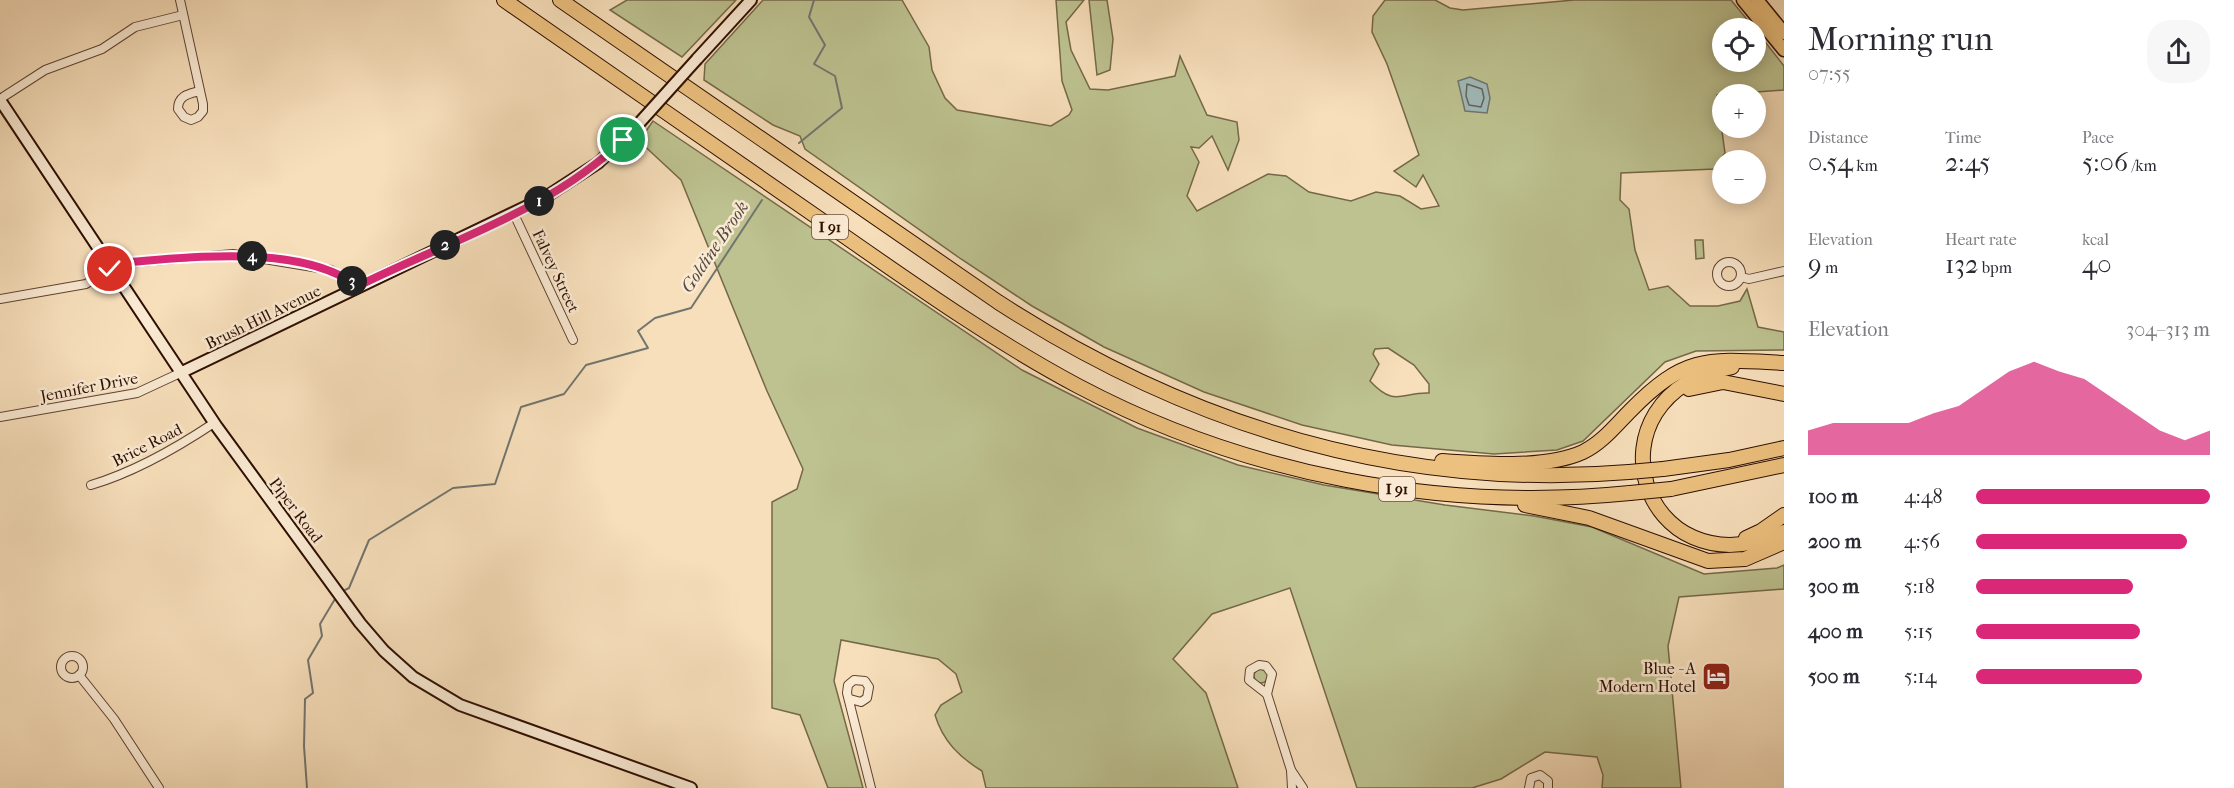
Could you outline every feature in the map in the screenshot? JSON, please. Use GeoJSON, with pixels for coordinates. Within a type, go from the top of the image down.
{"type":"FeatureCollection","features":[{"type":"Feature","properties":{"kind":"highway","name":"I 91"},"geometry":{"type":"LineString","coordinates":[[504,0],[941,303],[1006,345],[1079,387],[1171,429],[1260,459],[1342,480],[1443,494],[1546,498],[1630,494],[1671,489],[1784,465]]}},
{"type":"Feature","properties":{"kind":"highway","name":"I 91"},"geometry":{"type":"LineString","coordinates":[[560,0],[977,288],[1062,342],[1151,388],[1221,417],[1293,440],[1366,458],[1490,474],[1566,475],[1663,469],[1729,460],[1784,448]]}},
{"type":"Feature","properties":{"kind":"highway"},"geometry":{"type":"LineString","coordinates":[[1366,458],[1495,463],[1565,458],[1581,453],[1599,442],[1650,390],[1678,370],[1721,361],[1784,363]]}},
{"type":"Feature","properties":{"kind":"highway"},"geometry":{"type":"LineString","coordinates":[[1784,363],[1728,368],[1693,379],[1668,398],[1650,426],[1642,459],[1646,487],[1664,517],[1691,536],[1715,544],[1738,545],[1758,542],[1784,532]]}},
{"type":"Feature","properties":{"kind":"highway"},"geometry":{"type":"LineString","coordinates":[[1650,426],[1671,401],[1701,385],[1728,383],[1784,394]]}},
{"type":"Feature","properties":{"kind":"highway"},"geometry":{"type":"LineString","coordinates":[[1443,494],[1568,513],[1610,525],[1694,558],[1713,561],[1751,557],[1784,542]]}},
{"type":"Feature","properties":{"kind":"highway"},"geometry":{"type":"LineString","coordinates":[[1691,536],[1716,542],[1737,540],[1761,531],[1784,515]]}},
{"type":"Feature","properties":{"kind":"main road"},"geometry":{"type":"LineString","coordinates":[[1743,0],[1784,50]]}},
{"type":"Feature","properties":{"kind":"main road"},"geometry":{"type":"LineString","coordinates":[[1757,0],[1784,33]]}},
{"type":"Feature","properties":{"kind":"street"},"geometry":{"type":"LineString","coordinates":[[180,0],[200,91]]}},
{"type":"Feature","properties":{"kind":"street","name":"Brush Hill Avenue"},"geometry":{"type":"LineString","coordinates":[[180,373],[358,286],[514,214],[573,182],[598,163],[633,130],[751,0]]}},
{"type":"Feature","properties":{"kind":"street"},"geometry":{"type":"LineString","coordinates":[[0,100],[52,66],[102,49],[130,29],[183,15]]}},
{"type":"Feature","properties":{"kind":"street","name":"Piper Road"},"geometry":{"type":"LineString","coordinates":[[0,100],[214,423],[366,631],[413,677],[460,705],[691,788]]}},
{"type":"Feature","properties":{"kind":"street","name":"Falvey Street"},"geometry":{"type":"LineString","coordinates":[[514,214],[573,340]]}},
{"type":"Feature","properties":{"kind":"street","name":"Brush Hill Avenue"},"geometry":{"type":"LineString","coordinates":[[0,299],[86,284],[117,264],[233,254],[331,270],[358,286]]}},
{"type":"Feature","properties":{"kind":"street"},"geometry":{"type":"LineString","coordinates":[[1741,277],[1749,279],[1784,271]]}},
{"type":"Feature","properties":{"kind":"street","name":"Jennifer Drive"},"geometry":{"type":"LineString","coordinates":[[0,417],[137,393],[180,373]]}},
{"type":"Feature","properties":{"kind":"street","name":"Brice Road"},"geometry":{"type":"LineString","coordinates":[[91,485],[124,474],[160,456],[214,423]]}},
{"type":"Feature","properties":{"kind":"street"},"geometry":{"type":"LineString","coordinates":[[79,675],[120,728],[159,788]]}},
{"type":"Feature","properties":{"kind":"street"},"geometry":{"type":"LineString","coordinates":[[1267,694],[1291,770],[1292,788]]}},
{"type":"Feature","properties":{"kind":"street"},"geometry":{"type":"LineString","coordinates":[[850,699],[871,788]]}},
{"type":"Feature","properties":{"kind":"street"},"geometry":{"type":"LineString","coordinates":[[1291,770],[1303,788]]}},
{"type":"Feature","properties":{"kind":"street"},"geometry":{"type":"LineString","coordinates":[[1529,788],[1531,778],[1540,775],[1548,781],[1548,788]]}},
{"type":"Feature","properties":{"kind":"green space"},"geometry":{"type":"Polygon","coordinates":[[[627,0],[736,0],[682,57],[610,10],[627,0]]]}},
{"type":"Feature","properties":{"kind":"green space"},"geometry":{"type":"Polygon","coordinates":[[[763,0],[902,0],[929,47],[932,70],[945,98],[957,110],[1051,126],[1069,115],[1072,110],[1062,81],[1056,0],[1084,0],[1066,22],[1071,50],[1090,89],[1108,90],[1175,76],[1180,56],[1207,115],[1237,122],[1239,140],[1228,170],[1212,136],[1199,148],[1191,147],[1199,162],[1187,196],[1197,211],[1268,174],[1286,176],[1309,192],[1351,201],[1376,192],[1400,196],[1421,209],[1439,206],[1423,175],[1416,187],[1394,171],[1419,155],[1387,64],[1372,32],[1373,16],[1385,0],[1435,0],[1450,8],[1463,10],[1574,0],[1731,0],[1746,18],[1712,18],[1712,72],[1766,72],[1766,43],[1784,66],[1784,90],[1766,91],[1766,84],[1712,84],[1712,138],[1723,138],[1725,150],[1712,150],[1712,169],[1621,173],[1620,200],[1629,209],[1635,250],[1649,290],[1668,286],[1690,306],[1718,306],[1740,301],[1747,289],[1758,327],[1784,332],[1784,350],[1696,351],[1665,362],[1583,441],[1557,450],[1494,454],[1392,445],[1302,425],[1204,392],[1104,347],[1032,306],[805,149],[800,136],[773,125],[704,80],[705,64],[763,0]],[[1388,348],[1375,349],[1373,354],[1379,364],[1370,381],[1386,394],[1398,397],[1429,393],[1429,384],[1414,365],[1388,348]]]}},
{"type":"Feature","properties":{"kind":"green space"},"geometry":{"type":"Polygon","coordinates":[[[1089,0],[1107,0],[1113,39],[1110,70],[1097,75],[1089,0]]]}},
{"type":"Feature","properties":{"kind":"green space"},"geometry":{"type":"Polygon","coordinates":[[[653,121],[1022,370],[1137,428],[1238,465],[1324,485],[1445,505],[1534,516],[1592,527],[1704,574],[1777,568],[1784,565],[1784,589],[1679,597],[1668,646],[1681,788],[1602,788],[1603,775],[1597,757],[1545,752],[1501,779],[1472,788],[1357,788],[1290,588],[1212,614],[1173,659],[1206,693],[1238,788],[986,788],[982,771],[953,748],[942,733],[935,715],[941,705],[962,692],[956,674],[938,659],[841,640],[834,681],[863,788],[828,788],[800,715],[772,708],[772,502],[797,489],[803,469],[767,391],[681,180],[639,141],[653,121]]]}},
{"type":"Feature","properties":{"kind":"green space"},"geometry":{"type":"Polygon","coordinates":[[[1695,240],[1703,240],[1704,258],[1696,259],[1695,240]]]}},
{"type":"Feature","properties":{"kind":"green space"},"geometry":{"type":"Polygon","coordinates":[[[1258,669],[1264,669],[1268,676],[1264,683],[1258,683],[1254,679],[1254,673],[1258,669]]]}},
{"type":"Feature","properties":{"kind":"water"},"geometry":{"type":"Polygon","coordinates":[[[1470,77],[1487,84],[1490,98],[1487,113],[1465,111],[1458,81],[1470,77]]]}},
{"type":"Feature","properties":{"kind":"waterway","name":"Goldine Brook"},"geometry":{"type":"LineString","coordinates":[[799,143],[842,108],[835,76],[814,64],[825,45],[809,17],[814,0]]}},
{"type":"Feature","properties":{"kind":"waterway","name":"Goldine Brook"},"geometry":{"type":"LineString","coordinates":[[343,591],[349,588],[369,540],[453,488],[495,484],[521,407],[564,394],[586,365],[648,348],[638,331],[655,318],[691,308],[762,200]]}},
{"type":"Feature","properties":{"kind":"waterway","name":"Goldine Brook"},"geometry":{"type":"LineString","coordinates":[[307,788],[304,746],[305,699],[313,693],[308,660],[322,636],[320,624],[335,599]]}},
{"type":"Feature","properties":{"kind":"place","name":"Blue - A Modern Hotel"},"geometry":{"type":"Point","coordinates":[1717,677]}},
{"type":"Feature","properties":{"kind":"route"},"geometry":{"type":"LineString","coordinates":[[110,269],[117,264],[129,262],[233,254],[331,270],[342,274],[358,286],[507,218],[544,198],[573,182],[608,155],[623,140]]}}]}
